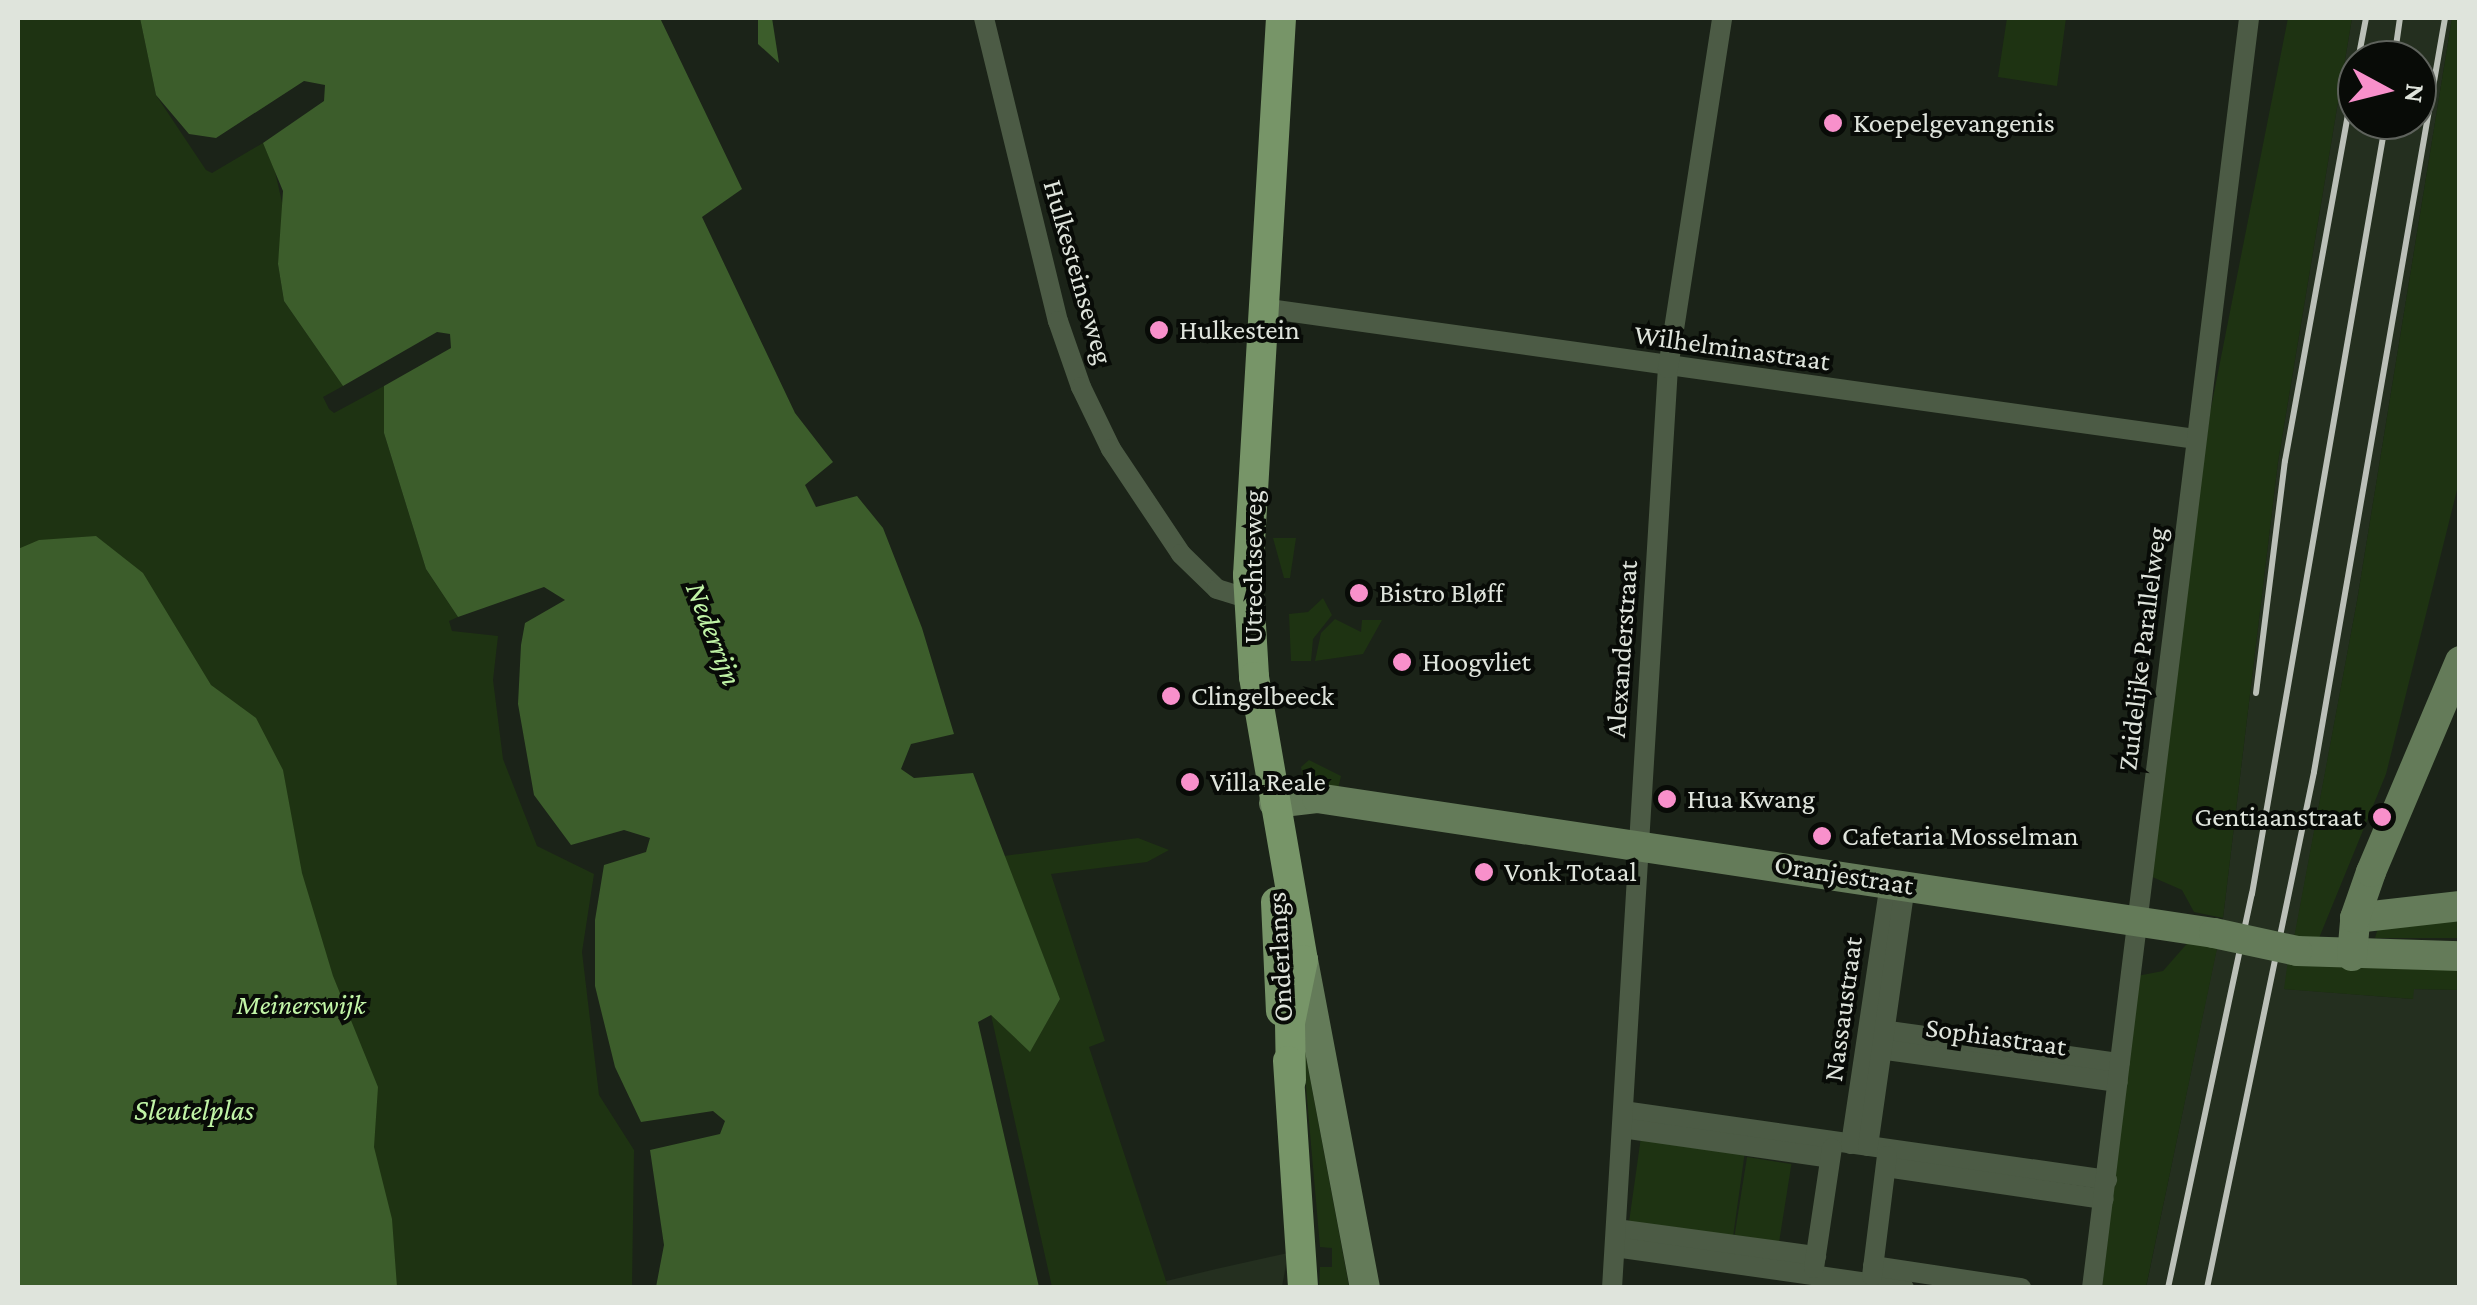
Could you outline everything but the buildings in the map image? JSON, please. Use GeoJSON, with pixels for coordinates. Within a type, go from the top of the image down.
{"type":"FeatureCollection","features":[{"type":"Feature","properties":{"kind":"main road","name":"Utrechtseweg"},"geometry":{"type":"LineString","coordinates":[[1281,18],[1249,599],[1276,820],[1303,960]]}},
{"type":"Feature","properties":{"kind":"main road","name":"Onderlangs"},"geometry":{"type":"LineString","coordinates":[[1276,820],[1278,982],[1290,1080],[1303,1288]]}},
{"type":"Feature","properties":{"kind":"main road","name":"Onderlangs"},"geometry":{"type":"LineString","coordinates":[[1290,1080],[1290,1023],[1303,960]]}},
{"type":"Feature","properties":{"kind":"street","name":"Hulkesteinseweg"},"geometry":{"type":"LineString","coordinates":[[984,18],[1058,322],[1082,387],[1111,450],[1176,548],[1217,588],[1249,599]]}},
{"type":"Feature","properties":{"kind":"street","name":"Alexanderstraat"},"geometry":{"type":"LineString","coordinates":[[1612,1288],[1636,844],[1668,368],[1722,18]]}},
{"type":"Feature","properties":{"kind":"street","name":"Zuidelijke Parallelweg"},"geometry":{"type":"LineString","coordinates":[[2092,1288],[2249,18]]}},
{"type":"Feature","properties":{"kind":"street","name":"Wilhelminastraat"},"geometry":{"type":"LineString","coordinates":[[1263,308],[1668,368],[2195,439]]}},
{"type":"Feature","properties":{"kind":"street"},"geometry":{"type":"LineString","coordinates":[[2352,956],[2354,918],[2460,661]]}},
{"type":"Feature","properties":{"kind":"street","name":"Oranjestraat"},"geometry":{"type":"LineString","coordinates":[[1276,820],[1317,798],[2136,920],[2297,952],[2460,956]]}},
{"type":"Feature","properties":{"kind":"street","name":"Nassaustraat"},"geometry":{"type":"LineString","coordinates":[[1842,1276],[1898,884]]}},
{"type":"Feature","properties":{"kind":"street"},"geometry":{"type":"LineString","coordinates":[[2354,918],[2460,906]]}},
{"type":"Feature","properties":{"kind":"street","name":"Utrechtseweg"},"geometry":{"type":"LineString","coordinates":[[1303,960],[1365,1288]]}},
{"type":"Feature","properties":{"kind":"street","name":"Sophiastraat"},"geometry":{"type":"LineString","coordinates":[[1875,1038],[2119,1073]]}},
{"type":"Feature","properties":{"kind":"street"},"geometry":{"type":"LineString","coordinates":[[1622,1120],[2105,1189]]}},
{"type":"Feature","properties":{"kind":"street","name":"Nassaustraat"},"geometry":{"type":"LineString","coordinates":[[1842,1276],[1859,1151]]}},
{"type":"Feature","properties":{"kind":"street"},"geometry":{"type":"LineString","coordinates":[[1615,1238],[1904,1288]]}},
{"type":"Feature","properties":{"kind":"street"},"geometry":{"type":"LineString","coordinates":[[1842,1276],[2021,1288]]}},
{"type":"Feature","properties":{"kind":"shaded area"},"geometry":{"type":"Polygon","coordinates":[[[2352,18],[2452,18],[2437,110],[2437,40],[2348,40],[2352,18]]]}},
{"type":"Feature","properties":{"kind":"shaded area"},"geometry":{"type":"Polygon","coordinates":[[[2337,108],[2337,140],[2432,140],[2357,601],[2285,989],[2413,999],[2413,989],[2459,990],[2459,1287],[2146,1288],[2223,918],[2278,462],[2337,108]]]}},
{"type":"Feature","properties":{"kind":"shaded area"},"geometry":{"type":"Polygon","coordinates":[[[1288,1253],[1282,1287],[1150,1285],[1216,1269],[1288,1253]]]}},
{"type":"Feature","properties":{"kind":"green space","name":"Meinerswijk"},"geometry":{"type":"Polygon","coordinates":[[[18,18],[140,18],[156,95],[206,170],[212,173],[263,143],[274,167],[284,211],[278,264],[284,301],[343,386],[323,397],[329,409],[334,413],[384,386],[384,433],[426,569],[458,617],[449,621],[452,631],[498,636],[493,680],[503,759],[537,846],[594,874],[582,952],[599,1095],[634,1150],[632,1287],[18,1287],[18,18]]]}},
{"type":"Feature","properties":{"kind":"green space"},"geometry":{"type":"Polygon","coordinates":[[[2007,18],[2066,18],[2057,86],[1998,77],[2007,18]]]}},
{"type":"Feature","properties":{"kind":"green space"},"geometry":{"type":"Polygon","coordinates":[[[2288,18],[2352,18],[2348,40],[2337,40],[2337,108],[2278,462],[2223,918],[2194,912],[2182,890],[2150,876],[2210,413],[2288,18]]]}},
{"type":"Feature","properties":{"kind":"green space"},"geometry":{"type":"Polygon","coordinates":[[[2452,18],[2459,18],[2459,482],[2386,774],[2317,943],[2294,938],[2357,601],[2432,140],[2437,140],[2437,110],[2452,18]]]}},
{"type":"Feature","properties":{"kind":"green space"},"geometry":{"type":"Polygon","coordinates":[[[1273,538],[1296,538],[1290,578],[1284,578],[1273,538]]]}},
{"type":"Feature","properties":{"kind":"green space"},"geometry":{"type":"Polygon","coordinates":[[[1323,598],[1332,615],[1313,639],[1311,661],[1291,661],[1289,614],[1308,612],[1323,598]]]}},
{"type":"Feature","properties":{"kind":"green space"},"geometry":{"type":"Polygon","coordinates":[[[1335,619],[1361,632],[1362,620],[1382,620],[1363,654],[1315,661],[1321,633],[1335,619]]]}},
{"type":"Feature","properties":{"kind":"green space"},"geometry":{"type":"Polygon","coordinates":[[[1309,760],[1341,776],[1338,789],[1305,791],[1301,767],[1309,760]]]}},
{"type":"Feature","properties":{"kind":"green space"},"geometry":{"type":"Polygon","coordinates":[[[1138,838],[1169,850],[1147,862],[1051,874],[1105,1041],[1089,1047],[1168,1287],[1052,1287],[991,1015],[1030,1051],[1060,999],[1004,856],[1138,838]]]}},
{"type":"Feature","properties":{"kind":"green space"},"geometry":{"type":"Polygon","coordinates":[[[2459,911],[2459,938],[2375,938],[2378,928],[2459,911]]]}},
{"type":"Feature","properties":{"kind":"green space"},"geometry":{"type":"Polygon","coordinates":[[[2191,939],[2218,944],[2146,1287],[2102,1288],[2137,976],[2163,971],[2191,939]]]}},
{"type":"Feature","properties":{"kind":"green space"},"geometry":{"type":"Polygon","coordinates":[[[2288,960],[2459,965],[2459,990],[2414,989],[2413,999],[2284,989],[2288,960]]]}},
{"type":"Feature","properties":{"kind":"green space"},"geometry":{"type":"Polygon","coordinates":[[[1301,1030],[1347,1287],[1319,1287],[1320,1267],[1332,1267],[1332,1248],[1320,1247],[1301,1030]]]}},
{"type":"Feature","properties":{"kind":"green space"},"geometry":{"type":"Polygon","coordinates":[[[1641,1137],[1745,1152],[1732,1241],[1628,1226],[1641,1137]]]}},
{"type":"Feature","properties":{"kind":"green space"},"geometry":{"type":"Polygon","coordinates":[[[1747,1157],[1791,1164],[1779,1242],[1735,1235],[1747,1157]]]}},
{"type":"Feature","properties":{"kind":"water","name":"Nederrijn"},"geometry":{"type":"Polygon","coordinates":[[[140,18],[660,18],[742,189],[702,217],[795,413],[833,462],[805,485],[816,507],[857,496],[883,528],[922,628],[954,734],[911,744],[901,769],[914,778],[973,773],[1060,999],[1030,1052],[991,1015],[978,1022],[1039,1287],[656,1287],[664,1245],[650,1150],[720,1134],[725,1121],[713,1111],[641,1122],[615,1067],[595,986],[595,920],[604,865],[646,852],[650,838],[624,830],[571,845],[534,795],[518,704],[521,645],[525,623],[565,600],[544,587],[458,617],[426,569],[384,433],[384,386],[451,348],[450,334],[437,332],[343,386],[284,301],[278,264],[283,191],[263,143],[324,101],[325,85],[304,81],[216,138],[189,134],[156,95],[140,18]]]}},
{"type":"Feature","properties":{"kind":"water"},"geometry":{"type":"Polygon","coordinates":[[[758,18],[772,18],[779,63],[758,44],[758,18]]]}},
{"type":"Feature","properties":{"kind":"water","name":"Sleutelplas"},"geometry":{"type":"Polygon","coordinates":[[[96,536],[143,573],[211,685],[256,718],[283,770],[302,873],[333,976],[378,1087],[374,1147],[392,1219],[397,1287],[18,1287],[18,549],[39,540],[96,536]]]}},
{"type":"Feature","properties":{"kind":"railway"},"geometry":{"type":"LineString","coordinates":[[2362,40],[2366,18]]}},
{"type":"Feature","properties":{"kind":"railway"},"geometry":{"type":"LineString","coordinates":[[2397,40],[2400,18]]}},
{"type":"Feature","properties":{"kind":"railway"},"geometry":{"type":"LineString","coordinates":[[2207,1288],[2314,772],[2445,18]]}},
{"type":"Feature","properties":{"kind":"railway"},"geometry":{"type":"LineString","coordinates":[[2256,693],[2285,461],[2344,140]]}},
{"type":"Feature","properties":{"kind":"railway"},"geometry":{"type":"LineString","coordinates":[[2168,1288],[2252,894],[2383,140]]}},
{"type":"Feature","properties":{"kind":"place","name":"Koepelgevangenis"},"geometry":{"type":"Point","coordinates":[1833,123]}},
{"type":"Feature","properties":{"kind":"place","name":"Hulkestein"},"geometry":{"type":"Point","coordinates":[1159,330]}},
{"type":"Feature","properties":{"kind":"place","name":"Bistro Bløff"},"geometry":{"type":"Point","coordinates":[1359,593]}},
{"type":"Feature","properties":{"kind":"place","name":"Hoogvliet"},"geometry":{"type":"Point","coordinates":[1402,662]}},
{"type":"Feature","properties":{"kind":"place","name":"Clingelbeeck"},"geometry":{"type":"Point","coordinates":[1171,696]}},
{"type":"Feature","properties":{"kind":"place","name":"Villa Reale"},"geometry":{"type":"Point","coordinates":[1190,782]}},
{"type":"Feature","properties":{"kind":"place","name":"Hua Kwang"},"geometry":{"type":"Point","coordinates":[1667,799]}},
{"type":"Feature","properties":{"kind":"place","name":"Gentiaanstraat"},"geometry":{"type":"Point","coordinates":[2382,817]}},
{"type":"Feature","properties":{"kind":"place","name":"Cafetaria Mosselman"},"geometry":{"type":"Point","coordinates":[1822,836]}},
{"type":"Feature","properties":{"kind":"place","name":"Vonk Totaal"},"geometry":{"type":"Point","coordinates":[1484,872]}}]}
